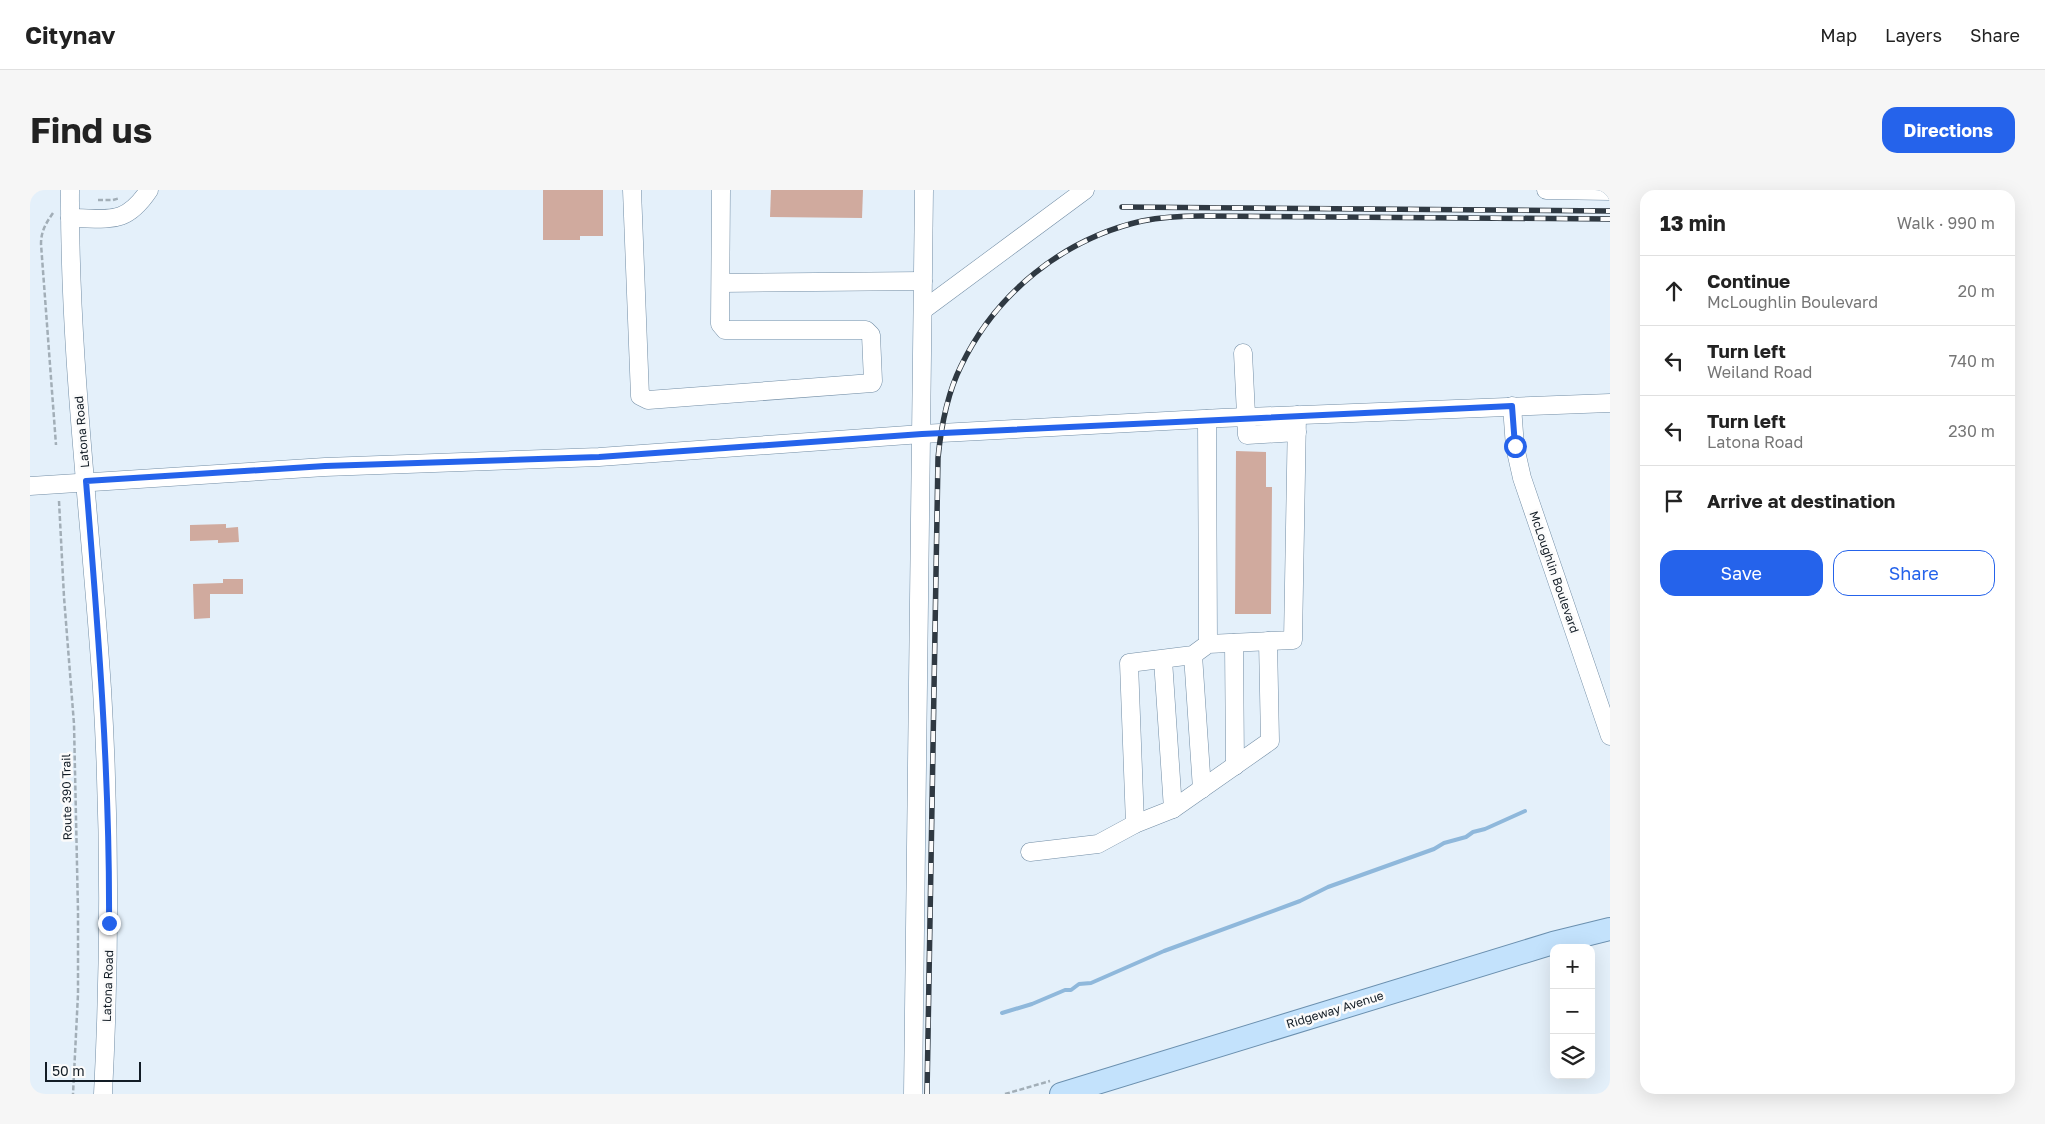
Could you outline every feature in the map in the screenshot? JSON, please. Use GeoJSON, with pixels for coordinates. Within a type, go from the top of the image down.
{"type":"FeatureCollection","features":[{"type":"Feature","properties":{"kind":"main road","name":"Ridgeway Avenue"},"geometry":{"type":"LineString","coordinates":[[1061,1094],[1553,943],[1610,929]]}},
{"type":"Feature","properties":{"kind":"street","name":"Latona Road"},"geometry":{"type":"LineString","coordinates":[[70,190],[62,216],[86,481],[102,689],[109,832],[109,971],[103,1094]]}},
{"type":"Feature","properties":{"kind":"street"},"geometry":{"type":"LineString","coordinates":[[62,216],[113,218],[125,215],[135,208],[149,190]]}},
{"type":"Feature","properties":{"kind":"street"},"geometry":{"type":"LineString","coordinates":[[632,190],[640,396],[648,400],[872,384],[871,336],[866,330],[725,330],[720,324],[721,190]]}},
{"type":"Feature","properties":{"kind":"street"},"geometry":{"type":"LineString","coordinates":[[913,1094],[924,190]]}},
{"type":"Feature","properties":{"kind":"street"},"geometry":{"type":"LineString","coordinates":[[923,310],[1085,190]]}},
{"type":"Feature","properties":{"kind":"street"},"geometry":{"type":"LineString","coordinates":[[1546,190],[1610,190]]}},
{"type":"Feature","properties":{"kind":"street"},"geometry":{"type":"LineString","coordinates":[[721,282],[923,281]]}},
{"type":"Feature","properties":{"kind":"street"},"geometry":{"type":"LineString","coordinates":[[1243,353],[1247,417]]}},
{"type":"Feature","properties":{"kind":"street"},"geometry":{"type":"LineString","coordinates":[[30,486],[325,466],[599,457],[922,434],[1207,419],[1247,417],[1297,423],[1512,406],[1610,403]]}},
{"type":"Feature","properties":{"kind":"street","name":"McLoughlin Boulevard"},"geometry":{"type":"LineString","coordinates":[[1512,406],[1515,446],[1522,478],[1610,736]]}},
{"type":"Feature","properties":{"kind":"street"},"geometry":{"type":"LineString","coordinates":[[1207,419],[1208,644]]}},
{"type":"Feature","properties":{"kind":"street"},"geometry":{"type":"LineString","coordinates":[[1135,824],[1129,663],[1193,655],[1208,644],[1293,640],[1297,423]]}},
{"type":"Feature","properties":{"kind":"street"},"geometry":{"type":"LineString","coordinates":[[1030,852],[1098,844],[1135,824],[1173,809],[1270,741],[1268,641]]}},
{"type":"Feature","properties":{"kind":"street"},"geometry":{"type":"LineString","coordinates":[[1234,643],[1235,766]]}},
{"type":"Feature","properties":{"kind":"street"},"geometry":{"type":"LineString","coordinates":[[1193,655],[1202,789]]}},
{"type":"Feature","properties":{"kind":"street"},"geometry":{"type":"LineString","coordinates":[[1163,660],[1173,809]]}},
{"type":"Feature","properties":{"kind":"path"},"geometry":{"type":"LineString","coordinates":[[98,200],[113,200],[123,197]]}},
{"type":"Feature","properties":{"kind":"path"},"geometry":{"type":"LineString","coordinates":[[56,445],[41,236],[45,224],[62,216]]}},
{"type":"Feature","properties":{"kind":"path","name":"Route 390 Trail"},"geometry":{"type":"LineString","coordinates":[[59,501],[75,754],[78,994],[73,1094]]}},
{"type":"Feature","properties":{"kind":"building"},"geometry":{"type":"Polygon","coordinates":[[[543,190],[603,190],[603,236],[580,236],[580,240],[543,240],[543,190]]]}},
{"type":"Feature","properties":{"kind":"building"},"geometry":{"type":"Polygon","coordinates":[[[771,190],[863,190],[862,218],[770,217],[771,190]]]}},
{"type":"Feature","properties":{"kind":"building"},"geometry":{"type":"Polygon","coordinates":[[[1236,451],[1266,452],[1266,487],[1272,487],[1271,614],[1235,614],[1236,451]]]}},
{"type":"Feature","properties":{"kind":"building"},"geometry":{"type":"Polygon","coordinates":[[[226,524],[226,528],[238,527],[239,542],[218,543],[218,540],[190,541],[190,525],[226,524]]]}},
{"type":"Feature","properties":{"kind":"building"},"geometry":{"type":"Polygon","coordinates":[[[223,579],[243,579],[243,594],[210,594],[210,618],[194,619],[193,584],[223,583],[223,579]]]}},
{"type":"Feature","properties":{"kind":"waterway"},"geometry":{"type":"LineString","coordinates":[[1002,1013],[1032,1004],[1065,990],[1071,990],[1079,984],[1091,983],[1164,951],[1300,901],[1328,887],[1434,849],[1444,843],[1466,837],[1473,832],[1485,829],[1525,811]]}},
{"type":"Feature","properties":{"kind":"railway"},"geometry":{"type":"LineString","coordinates":[[1122,207],[1610,211]]}},
{"type":"Feature","properties":{"kind":"railway"},"geometry":{"type":"LineString","coordinates":[[927,1094],[938,458],[945,411],[956,377],[976,340],[993,315],[1035,273],[1059,256],[1085,241],[1113,229],[1142,221],[1202,216],[1610,219]]}},
{"type":"Feature","properties":{"kind":"route"},"geometry":{"type":"LineString","coordinates":[[109,923],[109,832],[102,689],[86,481],[325,466],[599,457],[922,434],[1222,418],[1512,406],[1515,446]]}}]}
